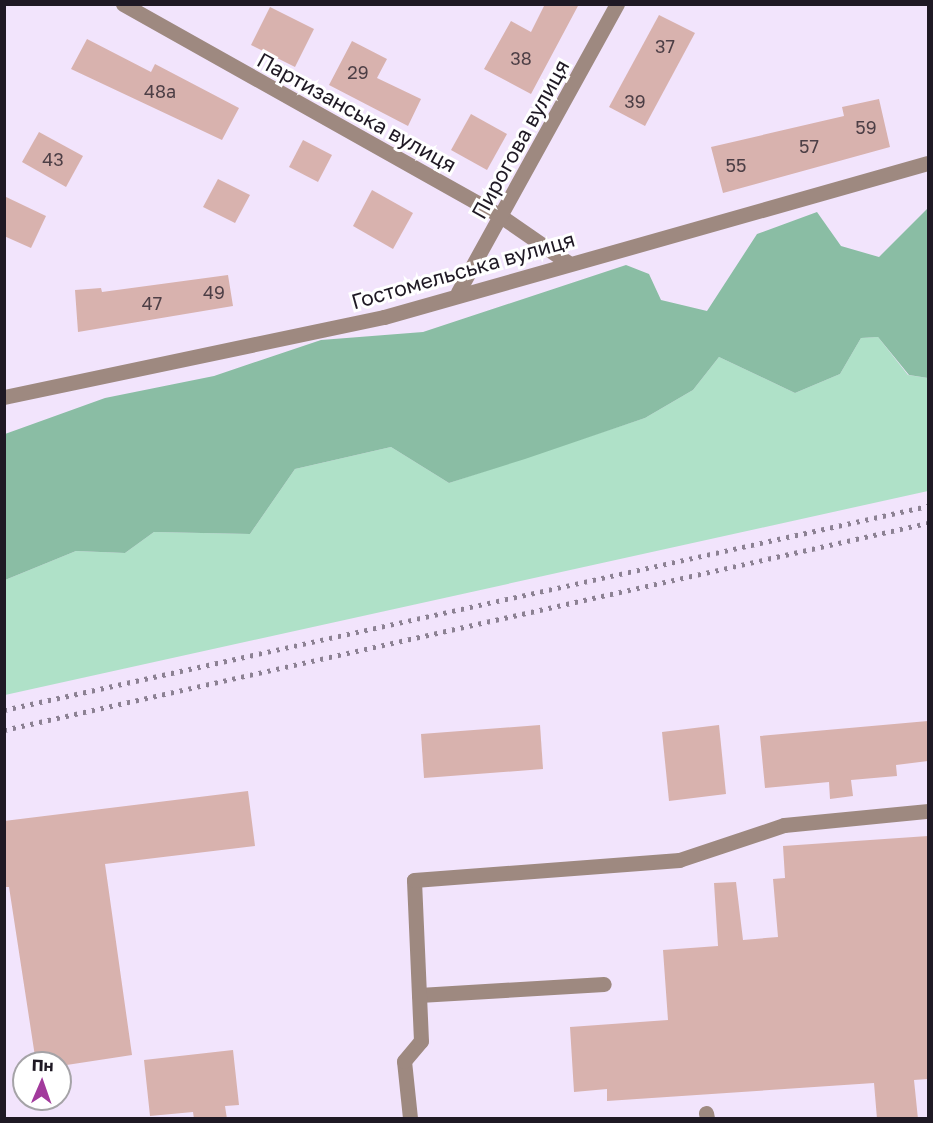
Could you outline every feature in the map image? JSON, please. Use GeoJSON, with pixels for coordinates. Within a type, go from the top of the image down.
{"type":"FeatureCollection","features":[{"type":"Feature","properties":{"kind":"street","name":"Партизанська вулиця"},"geometry":{"type":"LineString","coordinates":[[123,4],[502,217],[567,262]]}},
{"type":"Feature","properties":{"kind":"street","name":"Пирогова вулиця"},"geometry":{"type":"LineString","coordinates":[[458,292],[502,217],[617,4]]}},
{"type":"Feature","properties":{"kind":"street","name":"Гостомельська вулиця"},"geometry":{"type":"LineString","coordinates":[[4,397],[384,317],[458,292],[928,163]]}},
{"type":"Feature","properties":{"kind":"street"},"geometry":{"type":"LineString","coordinates":[[410,1119],[404,1060],[421,1041],[414,880],[679,860],[784,825],[928,811]]}},
{"type":"Feature","properties":{"kind":"street"},"geometry":{"type":"LineString","coordinates":[[419,995],[604,984]]}},
{"type":"Feature","properties":{"kind":"green space"},"geometry":{"type":"Polygon","coordinates":[[[928,208],[928,378],[909,375],[878,337],[861,338],[840,374],[795,393],[719,357],[693,390],[645,418],[449,483],[391,447],[295,469],[250,534],[154,532],[125,553],[76,551],[5,580],[5,434],[105,398],[214,376],[321,340],[423,332],[626,265],[649,274],[661,300],[707,311],[757,234],[817,212],[841,246],[879,257],[928,208]]]}},
{"type":"Feature","properties":{"kind":"green space"},"geometry":{"type":"Polygon","coordinates":[[[878,337],[908,375],[928,378],[928,491],[5,695],[5,580],[76,551],[125,553],[154,532],[250,534],[295,469],[391,447],[449,483],[645,418],[693,390],[719,357],[795,393],[840,374],[861,338],[878,337]]]}},
{"type":"Feature","properties":{"kind":"building"},"geometry":{"type":"Polygon","coordinates":[[[545,4],[579,4],[531,94],[484,69],[511,21],[531,32],[545,4]]]}},
{"type":"Feature","properties":{"kind":"building"},"geometry":{"type":"Polygon","coordinates":[[[270,7],[314,29],[295,67],[251,45],[270,7]]]}},
{"type":"Feature","properties":{"kind":"building"},"geometry":{"type":"Polygon","coordinates":[[[659,15],[695,33],[645,126],[609,107],[659,15]]]}},
{"type":"Feature","properties":{"kind":"building"},"geometry":{"type":"Polygon","coordinates":[[[87,39],[151,72],[155,64],[239,108],[222,140],[71,69],[87,39]]]}},
{"type":"Feature","properties":{"kind":"building"},"geometry":{"type":"Polygon","coordinates":[[[352,41],[387,59],[377,78],[421,99],[408,126],[329,85],[352,41]]]}},
{"type":"Feature","properties":{"kind":"building"},"geometry":{"type":"Polygon","coordinates":[[[879,99],[890,147],[723,193],[711,147],[844,116],[842,107],[879,99]]]}},
{"type":"Feature","properties":{"kind":"building"},"geometry":{"type":"Polygon","coordinates":[[[471,114],[507,134],[487,170],[451,150],[471,114]]]}},
{"type":"Feature","properties":{"kind":"building"},"geometry":{"type":"Polygon","coordinates":[[[39,132],[83,156],[66,187],[22,162],[39,132]]]}},
{"type":"Feature","properties":{"kind":"building"},"geometry":{"type":"Polygon","coordinates":[[[303,140],[332,155],[318,182],[289,167],[303,140]]]}},
{"type":"Feature","properties":{"kind":"building"},"geometry":{"type":"Polygon","coordinates":[[[218,179],[250,195],[235,223],[203,207],[218,179]]]}},
{"type":"Feature","properties":{"kind":"building"},"geometry":{"type":"Polygon","coordinates":[[[372,190],[413,213],[393,249],[353,226],[372,190]]]}},
{"type":"Feature","properties":{"kind":"building"},"geometry":{"type":"Polygon","coordinates":[[[4,196],[46,216],[31,248],[4,236],[4,196]]]}},
{"type":"Feature","properties":{"kind":"building"},"geometry":{"type":"Polygon","coordinates":[[[228,275],[233,306],[78,332],[75,290],[101,288],[102,292],[228,275]]]}},
{"type":"Feature","properties":{"kind":"building"},"geometry":{"type":"Polygon","coordinates":[[[928,721],[928,761],[896,765],[897,776],[851,780],[853,796],[830,799],[829,782],[765,788],[760,736],[928,721]]]}},
{"type":"Feature","properties":{"kind":"building"},"geometry":{"type":"Polygon","coordinates":[[[540,725],[543,769],[424,778],[421,734],[540,725]]]}},
{"type":"Feature","properties":{"kind":"building"},"geometry":{"type":"Polygon","coordinates":[[[719,725],[726,794],[669,801],[662,732],[719,725]]]}},
{"type":"Feature","properties":{"kind":"building"},"geometry":{"type":"Polygon","coordinates":[[[248,791],[255,846],[105,864],[132,1055],[72,1064],[72,1051],[34,1051],[9,887],[4,887],[4,821],[248,791]]]}},
{"type":"Feature","properties":{"kind":"building"},"geometry":{"type":"Polygon","coordinates":[[[928,836],[928,1079],[914,1080],[918,1119],[877,1119],[874,1083],[607,1101],[607,1089],[574,1092],[570,1027],[668,1020],[663,950],[718,946],[714,883],[736,882],[743,940],[778,937],[773,879],[785,878],[783,846],[928,836]]]}},
{"type":"Feature","properties":{"kind":"building"},"geometry":{"type":"Polygon","coordinates":[[[233,1050],[239,1105],[225,1106],[227,1119],[194,1119],[193,1112],[150,1116],[144,1060],[233,1050]]]}},
{"type":"Feature","properties":{"kind":"railway"},"geometry":{"type":"LineString","coordinates":[[4,710],[928,506]]}},
{"type":"Feature","properties":{"kind":"railway"},"geometry":{"type":"LineString","coordinates":[[4,730],[928,523]]}}]}
